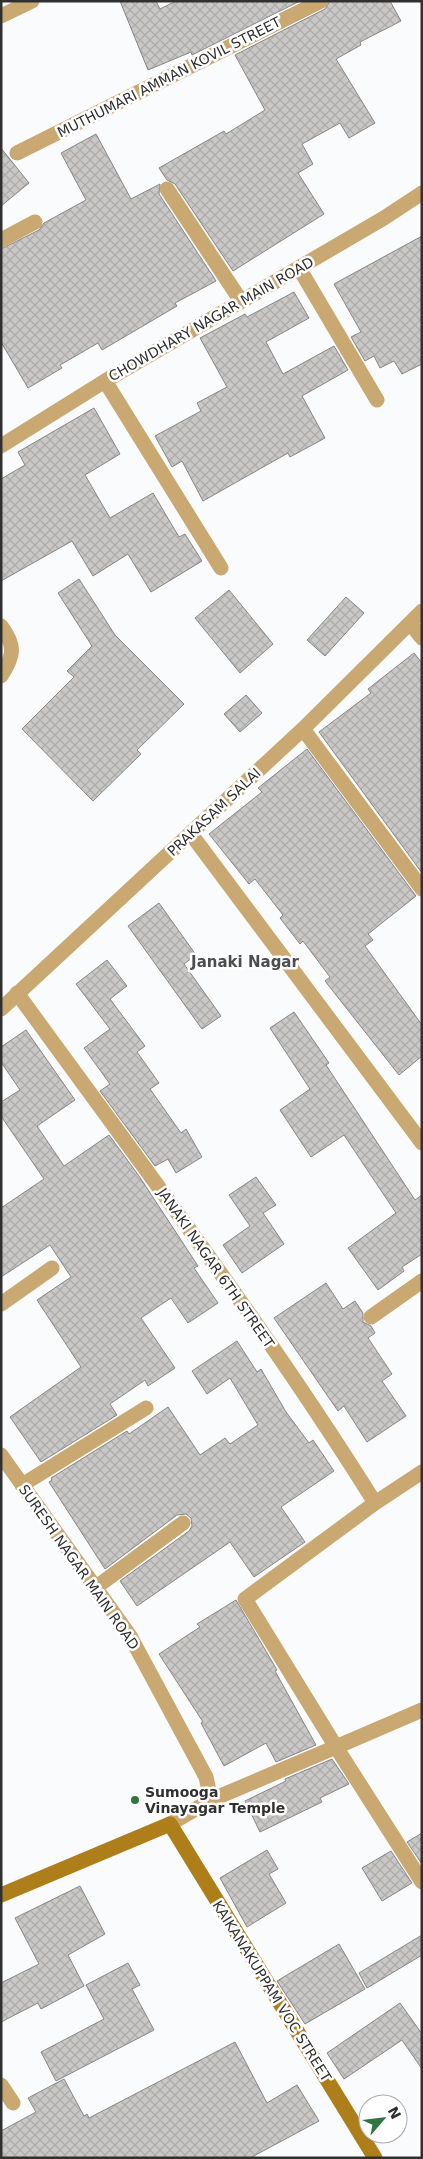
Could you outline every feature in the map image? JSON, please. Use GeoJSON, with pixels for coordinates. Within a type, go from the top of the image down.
{"type":"FeatureCollection","features":[{"type":"Feature","properties":{"kind":"main road"},"geometry":{"type":"LineString","coordinates":[[1,1895],[170,1824]]}},
{"type":"Feature","properties":{"kind":"main road","name":"KAIKANAKUPPAM VOC STREET"},"geometry":{"type":"LineString","coordinates":[[170,1824],[375,2158]]}},
{"type":"Feature","properties":{"kind":"street"},"geometry":{"type":"LineString","coordinates":[[1,16],[32,1]]}},
{"type":"Feature","properties":{"kind":"street","name":"MUTHUMARI AMMAN KOVIL STREET"},"geometry":{"type":"LineString","coordinates":[[17,153],[321,1]]}},
{"type":"Feature","properties":{"kind":"street"},"geometry":{"type":"LineString","coordinates":[[167,189],[241,301]]}},
{"type":"Feature","properties":{"kind":"street","name":"CHOWDHARY NAGAR MAIN ROAD"},"geometry":{"type":"LineString","coordinates":[[1,446],[105,381],[384,218],[422,193]]}},
{"type":"Feature","properties":{"kind":"street"},"geometry":{"type":"LineString","coordinates":[[1,240],[35,222]]}},
{"type":"Feature","properties":{"kind":"street"},"geometry":{"type":"LineString","coordinates":[[299,268],[377,400]]}},
{"type":"Feature","properties":{"kind":"street"},"geometry":{"type":"LineString","coordinates":[[105,381],[221,568]]}},
{"type":"Feature","properties":{"kind":"street","name":"PRAKASAM SALAI"},"geometry":{"type":"LineString","coordinates":[[1,1009],[303,729],[422,611]]}},
{"type":"Feature","properties":{"kind":"street"},"geometry":{"type":"LineString","coordinates":[[410,623],[422,638]]}},
{"type":"Feature","properties":{"kind":"street"},"geometry":{"type":"LineString","coordinates":[[1,676],[11,660],[12,647],[4,630]]}},
{"type":"Feature","properties":{"kind":"street"},"geometry":{"type":"LineString","coordinates":[[303,729],[422,889]]}},
{"type":"Feature","properties":{"kind":"street"},"geometry":{"type":"LineString","coordinates":[[191,834],[422,1143]]}},
{"type":"Feature","properties":{"kind":"street","name":"JANAKI NAGAR 6TH STREET"},"geometry":{"type":"LineString","coordinates":[[17,993],[161,1191],[322,1418],[376,1502]]}},
{"type":"Feature","properties":{"kind":"street"},"geometry":{"type":"LineString","coordinates":[[1,1304],[52,1268]]}},
{"type":"Feature","properties":{"kind":"street"},"geometry":{"type":"LineString","coordinates":[[371,1317],[422,1281]]}},
{"type":"Feature","properties":{"kind":"street"},"geometry":{"type":"LineString","coordinates":[[22,1485],[146,1408]]}},
{"type":"Feature","properties":{"kind":"street","name":"SURESH NAGAR MAIN ROAD"},"geometry":{"type":"LineString","coordinates":[[1,1455],[130,1636],[206,1778],[211,1800]]}},
{"type":"Feature","properties":{"kind":"street"},"geometry":{"type":"LineString","coordinates":[[422,1472],[376,1502],[245,1599],[422,1882]]}},
{"type":"Feature","properties":{"kind":"street"},"geometry":{"type":"LineString","coordinates":[[96,1588],[184,1523]]}},
{"type":"Feature","properties":{"kind":"street"},"geometry":{"type":"LineString","coordinates":[[170,1824],[211,1800],[422,1710]]}},
{"type":"Feature","properties":{"kind":"street"},"geometry":{"type":"LineString","coordinates":[[1,2085],[13,2103]]}},
{"type":"Feature","properties":{"kind":"building"},"geometry":{"type":"Polygon","coordinates":[[[120,1],[156,1],[160,9],[176,1],[300,1],[192,55],[191,52],[148,70],[120,1]]]}},
{"type":"Feature","properties":{"kind":"building"},"geometry":{"type":"Polygon","coordinates":[[[330,1],[390,1],[401,21],[360,42],[361,45],[336,59],[375,123],[349,138],[340,123],[302,144],[313,164],[298,173],[324,214],[233,271],[175,184],[167,180],[159,168],[224,131],[226,134],[265,110],[235,55],[325,9],[330,1]]]}},
{"type":"Feature","properties":{"kind":"building"},"geometry":{"type":"Polygon","coordinates":[[[96,134],[131,199],[160,184],[159,194],[216,281],[175,303],[177,306],[102,350],[98,343],[60,365],[62,368],[28,388],[1,342],[1,249],[39,230],[44,223],[86,200],[61,153],[96,134]]]}},
{"type":"Feature","properties":{"kind":"building"},"geometry":{"type":"Polygon","coordinates":[[[1,148],[29,183],[1,206],[1,148]]]}},
{"type":"Feature","properties":{"kind":"building"},"geometry":{"type":"Polygon","coordinates":[[[422,236],[422,364],[402,374],[394,361],[380,368],[374,356],[365,361],[351,337],[361,332],[334,284],[422,236]]]}},
{"type":"Feature","properties":{"kind":"building"},"geometry":{"type":"Polygon","coordinates":[[[294,292],[309,318],[266,342],[283,374],[334,346],[348,370],[302,396],[325,438],[290,457],[288,453],[203,501],[182,461],[172,467],[155,436],[201,411],[197,403],[227,387],[200,338],[245,314],[247,317],[294,292]]]}},
{"type":"Feature","properties":{"kind":"building"},"geometry":{"type":"Polygon","coordinates":[[[94,408],[120,454],[85,475],[110,518],[153,493],[179,537],[185,534],[202,561],[151,592],[128,554],[93,576],[72,541],[1,581],[1,479],[25,465],[18,452],[94,408]]]}},
{"type":"Feature","properties":{"kind":"building"},"geometry":{"type":"Polygon","coordinates":[[[79,579],[115,635],[184,704],[137,750],[141,754],[93,801],[22,729],[74,677],[67,671],[92,646],[58,593],[79,579]]]}},
{"type":"Feature","properties":{"kind":"building"},"geometry":{"type":"Polygon","coordinates":[[[229,590],[273,644],[240,673],[195,618],[229,590]]]}},
{"type":"Feature","properties":{"kind":"building"},"geometry":{"type":"Polygon","coordinates":[[[346,597],[364,613],[325,656],[307,640],[346,597]]]}},
{"type":"Feature","properties":{"kind":"building"},"geometry":{"type":"Polygon","coordinates":[[[414,653],[422,663],[422,873],[319,732],[371,693],[368,689],[414,653]]]}},
{"type":"Feature","properties":{"kind":"building"},"geometry":{"type":"Polygon","coordinates":[[[246,695],[262,713],[240,732],[224,714],[246,695]]]}},
{"type":"Feature","properties":{"kind":"building"},"geometry":{"type":"Polygon","coordinates":[[[307,749],[416,896],[368,934],[373,940],[365,946],[422,1025],[422,1056],[399,1075],[325,981],[330,977],[303,941],[300,944],[280,918],[283,915],[255,879],[249,884],[209,834],[262,792],[258,788],[307,749]]]}},
{"type":"Feature","properties":{"kind":"building"},"geometry":{"type":"Polygon","coordinates":[[[159,903],[196,955],[184,964],[221,1016],[202,1029],[128,926],[159,903]]]}},
{"type":"Feature","properties":{"kind":"building"},"geometry":{"type":"Polygon","coordinates":[[[107,960],[127,986],[110,999],[145,1046],[137,1052],[159,1083],[150,1089],[181,1133],[186,1129],[202,1157],[176,1173],[168,1159],[155,1166],[100,1091],[110,1084],[84,1048],[110,1029],[76,984],[107,960]]]}},
{"type":"Feature","properties":{"kind":"building"},"geometry":{"type":"Polygon","coordinates":[[[294,1012],[329,1063],[326,1065],[415,1200],[422,1195],[422,1254],[402,1267],[404,1271],[378,1290],[348,1248],[396,1213],[344,1135],[311,1157],[280,1110],[310,1089],[270,1028],[294,1012]]]}},
{"type":"Feature","properties":{"kind":"building"},"geometry":{"type":"Polygon","coordinates":[[[26,1030],[75,1100],[37,1126],[64,1166],[109,1135],[139,1176],[198,1266],[194,1268],[218,1303],[188,1323],[171,1298],[141,1318],[175,1368],[148,1386],[145,1380],[110,1404],[117,1415],[41,1462],[10,1417],[81,1367],[37,1300],[71,1277],[50,1245],[1,1277],[1,1208],[44,1179],[1,1116],[1,1102],[20,1090],[1,1062],[1,1047],[26,1030]]]}},
{"type":"Feature","properties":{"kind":"building"},"geometry":{"type":"Polygon","coordinates":[[[256,1177],[276,1205],[263,1213],[284,1244],[242,1273],[223,1245],[250,1226],[229,1195],[256,1177]]]}},
{"type":"Feature","properties":{"kind":"building"},"geometry":{"type":"Polygon","coordinates":[[[326,1283],[343,1309],[355,1301],[363,1313],[363,1322],[371,1326],[375,1333],[368,1338],[392,1374],[382,1381],[406,1416],[367,1442],[344,1406],[338,1411],[274,1318],[326,1283]]]}},
{"type":"Feature","properties":{"kind":"building"},"geometry":{"type":"Polygon","coordinates":[[[237,1341],[257,1372],[261,1369],[286,1412],[309,1443],[313,1440],[334,1471],[281,1507],[305,1542],[254,1577],[230,1542],[137,1606],[120,1581],[189,1531],[192,1526],[191,1518],[186,1514],[177,1515],[105,1569],[49,1482],[52,1480],[51,1478],[127,1431],[129,1434],[168,1407],[200,1455],[225,1438],[230,1444],[258,1425],[230,1378],[207,1394],[192,1371],[237,1341]]]}},
{"type":"Feature","properties":{"kind":"building"},"geometry":{"type":"Polygon","coordinates":[[[236,1600],[277,1670],[275,1671],[316,1745],[276,1762],[266,1743],[224,1766],[201,1723],[203,1722],[159,1654],[200,1627],[197,1624],[236,1600]]]}},
{"type":"Feature","properties":{"kind":"building"},"geometry":{"type":"Polygon","coordinates":[[[332,1759],[349,1784],[320,1798],[322,1802],[260,1832],[245,1801],[286,1781],[285,1779],[332,1759]]]}},
{"type":"Feature","properties":{"kind":"building"},"geometry":{"type":"Polygon","coordinates":[[[422,1833],[422,1864],[407,1842],[422,1833]]]}},
{"type":"Feature","properties":{"kind":"building"},"geometry":{"type":"Polygon","coordinates":[[[267,1850],[278,1869],[269,1874],[286,1903],[247,1927],[220,1878],[267,1850]]]}},
{"type":"Feature","properties":{"kind":"building"},"geometry":{"type":"Polygon","coordinates":[[[391,1851],[412,1883],[382,1901],[362,1868],[391,1851]]]}},
{"type":"Feature","properties":{"kind":"building"},"geometry":{"type":"Polygon","coordinates":[[[80,1886],[105,1934],[68,1955],[84,1986],[41,2009],[38,2003],[1,2022],[1,1983],[39,1964],[15,1918],[80,1886]]]}},
{"type":"Feature","properties":{"kind":"building"},"geometry":{"type":"Polygon","coordinates":[[[422,1935],[422,1955],[367,1988],[359,1973],[422,1935]]]}},
{"type":"Feature","properties":{"kind":"building"},"geometry":{"type":"Polygon","coordinates":[[[339,1944],[365,1989],[305,2024],[277,1981],[339,1944]]]}},
{"type":"Feature","properties":{"kind":"building"},"geometry":{"type":"Polygon","coordinates":[[[128,1963],[140,1985],[132,1989],[154,2030],[56,2081],[41,2052],[104,2019],[86,1985],[128,1963]]]}},
{"type":"Feature","properties":{"kind":"building"},"geometry":{"type":"Polygon","coordinates":[[[400,2003],[422,2034],[422,2069],[402,2040],[344,2079],[327,2053],[400,2003]]]}},
{"type":"Feature","properties":{"kind":"building"},"geometry":{"type":"Polygon","coordinates":[[[235,2042],[267,2103],[297,2085],[319,2121],[250,2158],[1,2158],[1,2131],[36,2112],[28,2098],[64,2079],[84,2116],[87,2114],[89,2118],[235,2042]]]}},
{"type":"Feature","properties":{"kind":"place","name":"Sumooga Vinayagar Temple"},"geometry":{"type":"Point","coordinates":[135,1800]}},
{"type":"Feature","properties":{"kind":"district","name":"Janaki Nagar"},"geometry":{"type":"Point","coordinates":[245,962]}}]}
